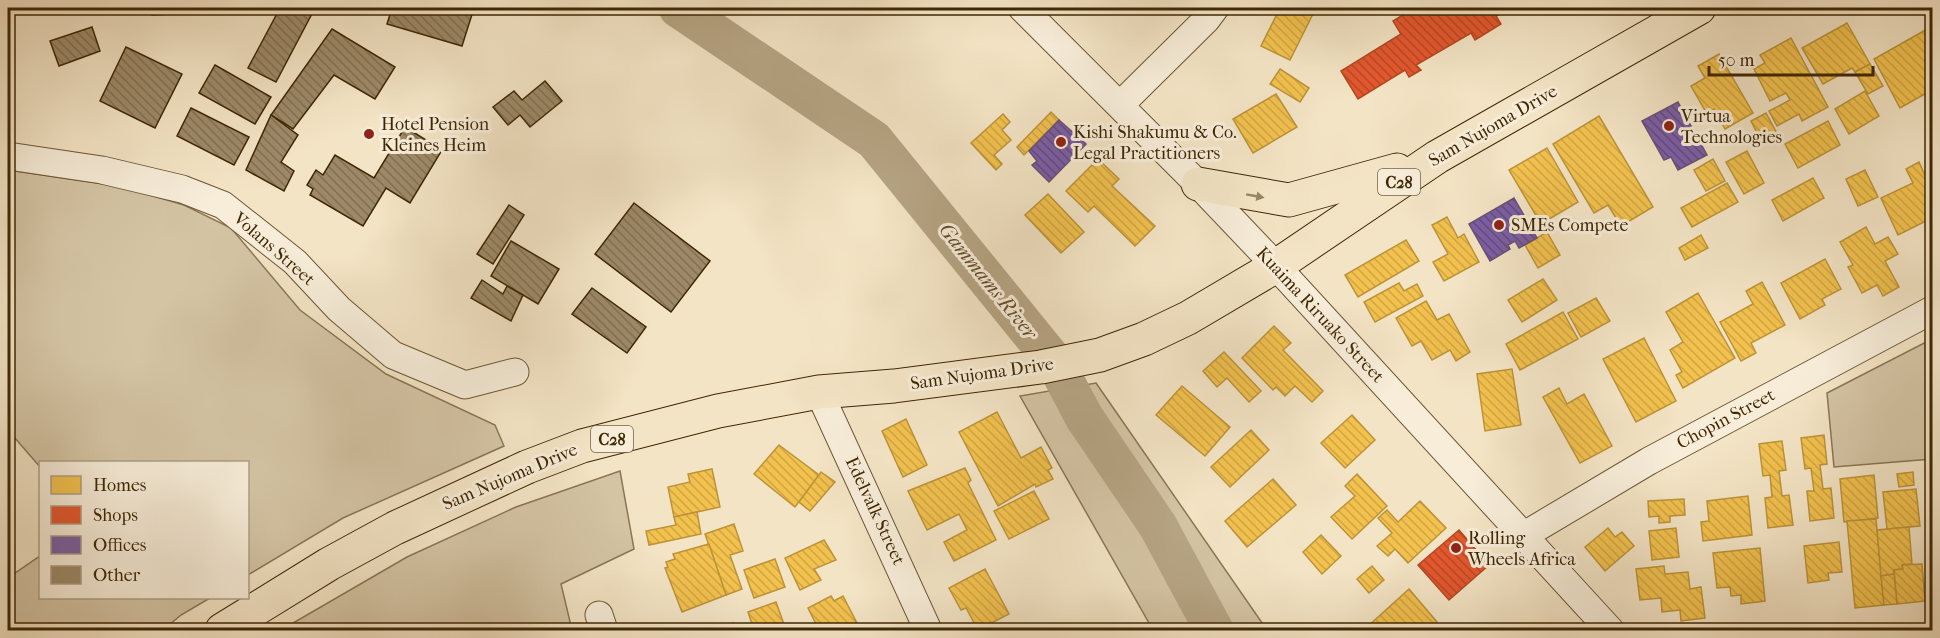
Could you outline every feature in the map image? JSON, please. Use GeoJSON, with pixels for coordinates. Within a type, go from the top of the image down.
{"type":"FeatureCollection","features":[{"type":"Feature","properties":{"kind":"highway","name":"Sam Nujoma Drive"},"geometry":{"type":"LineString","coordinates":[[222,630],[329,564],[395,528],[527,467],[582,446],[697,417],[819,392],[894,386],[1041,367],[1100,355],[1188,318],[1276,266],[1437,157],[1699,8]]}},
{"type":"Feature","properties":{"kind":"highway"},"geometry":{"type":"LineString","coordinates":[[1198,184],[1289,200],[1375,178],[1437,157]]}},
{"type":"Feature","properties":{"kind":"street","name":"Kuaima Riruako Street"},"geometry":{"type":"LineString","coordinates":[[1022,8],[1198,184],[1276,266],[1610,630]]}},
{"type":"Feature","properties":{"kind":"street"},"geometry":{"type":"LineString","coordinates":[[1120,105],[1206,20],[1215,8]]}},
{"type":"Feature","properties":{"kind":"street","name":"Volans Street"},"geometry":{"type":"LineString","coordinates":[[8,156],[102,170],[182,189],[222,205],[295,262],[339,309],[393,354],[465,385],[515,372]]}},
{"type":"Feature","properties":{"kind":"street","name":"Chopin Street"},"geometry":{"type":"LineString","coordinates":[[1524,536],[1649,461],[1932,310]]}},
{"type":"Feature","properties":{"kind":"street","name":"Edelvalk Street"},"geometry":{"type":"LineString","coordinates":[[819,392],[928,630]]}},
{"type":"Feature","properties":{"kind":"shaded area"},"geometry":{"type":"Polygon","coordinates":[[[8,170],[118,186],[184,205],[231,228],[300,310],[386,374],[495,425],[504,446],[343,518],[249,574],[249,461],[39,461],[39,466],[8,430],[8,170]]]}},
{"type":"Feature","properties":{"kind":"shaded area"},"geometry":{"type":"Polygon","coordinates":[[[1932,339],[1932,459],[1834,467],[1827,393],[1932,339]]]}},
{"type":"Feature","properties":{"kind":"shaded area"},"geometry":{"type":"Polygon","coordinates":[[[1096,383],[1267,630],[1153,630],[1020,396],[1096,383]]]}},
{"type":"Feature","properties":{"kind":"shaded area"},"geometry":{"type":"Polygon","coordinates":[[[620,471],[634,549],[561,584],[572,630],[281,630],[407,557],[516,507],[620,471]]]}},
{"type":"Feature","properties":{"kind":"shaded area"},"geometry":{"type":"Polygon","coordinates":[[[39,557],[39,599],[208,599],[181,615],[163,630],[8,630],[8,578],[39,557]]]}},
{"type":"Feature","properties":{"kind":"building: Homes"},"geometry":{"type":"Polygon","coordinates":[[[1280,8],[1299,8],[1313,14],[1290,60],[1261,46],[1280,8]]]}},
{"type":"Feature","properties":{"kind":"building: Homes"},"geometry":{"type":"Polygon","coordinates":[[[1847,23],[1870,64],[1855,72],[1852,68],[1823,84],[1802,48],[1847,23]]]}},
{"type":"Feature","properties":{"kind":"building: Homes"},"geometry":{"type":"Polygon","coordinates":[[[1929,28],[1932,30],[1932,90],[1900,108],[1874,59],[1929,28]]]}},
{"type":"Feature","properties":{"kind":"building: Homes"},"geometry":{"type":"Polygon","coordinates":[[[1791,38],[1828,107],[1802,121],[1799,114],[1777,126],[1769,111],[1790,100],[1786,93],[1770,101],[1754,69],[1765,63],[1760,55],[1791,38]]]}},
{"type":"Feature","properties":{"kind":"building: Homes"},"geometry":{"type":"Polygon","coordinates":[[[1719,54],[1753,113],[1725,129],[1714,109],[1707,114],[1691,86],[1705,78],[1698,66],[1719,54]]]}},
{"type":"Feature","properties":{"kind":"building: Homes"},"geometry":{"type":"Polygon","coordinates":[[[1870,64],[1883,86],[1868,94],[1855,72],[1870,64]]]}},
{"type":"Feature","properties":{"kind":"building: Homes"},"geometry":{"type":"Polygon","coordinates":[[[1280,69],[1309,88],[1300,102],[1270,84],[1280,69]]]}},
{"type":"Feature","properties":{"kind":"building: Homes"},"geometry":{"type":"Polygon","coordinates":[[[1865,91],[1879,116],[1849,134],[1835,109],[1865,91]]]}},
{"type":"Feature","properties":{"kind":"building: Homes"},"geometry":{"type":"Polygon","coordinates":[[[1276,94],[1297,127],[1253,153],[1233,119],[1276,94]]]}},
{"type":"Feature","properties":{"kind":"building: Homes"},"geometry":{"type":"Polygon","coordinates":[[[1051,112],[1059,120],[1024,155],[1017,147],[1051,112]]]}},
{"type":"Feature","properties":{"kind":"building: Homes"},"geometry":{"type":"Polygon","coordinates":[[[1766,113],[1779,137],[1763,145],[1751,121],[1766,113]]]}},
{"type":"Feature","properties":{"kind":"building: Homes"},"geometry":{"type":"Polygon","coordinates":[[[1003,114],[1010,122],[1002,130],[1011,140],[994,155],[1002,164],[996,170],[971,143],[1003,114]]]}},
{"type":"Feature","properties":{"kind":"building: Homes"},"geometry":{"type":"Polygon","coordinates":[[[1599,116],[1653,207],[1621,226],[1608,205],[1594,213],[1553,144],[1599,116]]]}},
{"type":"Feature","properties":{"kind":"building: Homes"},"geometry":{"type":"Polygon","coordinates":[[[1828,121],[1840,145],[1798,168],[1785,144],[1828,121]]]}},
{"type":"Feature","properties":{"kind":"building: Homes"},"geometry":{"type":"Polygon","coordinates":[[[1547,148],[1578,202],[1541,224],[1509,170],[1547,148]]]}},
{"type":"Feature","properties":{"kind":"building: Homes"},"geometry":{"type":"Polygon","coordinates":[[[1747,151],[1764,183],[1744,194],[1726,162],[1747,151]]]}},
{"type":"Feature","properties":{"kind":"building: Homes"},"geometry":{"type":"Polygon","coordinates":[[[1098,159],[1119,179],[1112,186],[1155,226],[1135,246],[1094,206],[1088,212],[1066,191],[1098,159]]]}},
{"type":"Feature","properties":{"kind":"building: Homes"},"geometry":{"type":"Polygon","coordinates":[[[1713,159],[1725,181],[1706,191],[1694,170],[1713,159]]]}},
{"type":"Feature","properties":{"kind":"building: Homes"},"geometry":{"type":"Polygon","coordinates":[[[1932,159],[1932,180],[1925,162],[1932,159]]]}},
{"type":"Feature","properties":{"kind":"building: Homes"},"geometry":{"type":"Polygon","coordinates":[[[1919,162],[1932,191],[1932,218],[1898,235],[1881,198],[1913,183],[1906,169],[1919,162]]]}},
{"type":"Feature","properties":{"kind":"building: Homes"},"geometry":{"type":"Polygon","coordinates":[[[1865,170],[1878,197],[1858,206],[1846,179],[1865,170]]]}},
{"type":"Feature","properties":{"kind":"building: Homes"},"geometry":{"type":"Polygon","coordinates":[[[1813,178],[1824,198],[1783,221],[1772,200],[1813,178]]]}},
{"type":"Feature","properties":{"kind":"building: Homes"},"geometry":{"type":"Polygon","coordinates":[[[1727,183],[1738,202],[1692,227],[1681,208],[1727,183]]]}},
{"type":"Feature","properties":{"kind":"building: Homes"},"geometry":{"type":"Polygon","coordinates":[[[1048,194],[1084,232],[1061,253],[1025,215],[1048,194]]]}},
{"type":"Feature","properties":{"kind":"building: Homes"},"geometry":{"type":"Polygon","coordinates":[[[1447,217],[1458,238],[1464,234],[1479,262],[1444,281],[1433,262],[1448,254],[1432,225],[1447,217]]]}},
{"type":"Feature","properties":{"kind":"building: Homes"},"geometry":{"type":"Polygon","coordinates":[[[1866,227],[1875,244],[1888,237],[1898,254],[1885,261],[1899,287],[1883,296],[1877,285],[1862,293],[1848,267],[1853,265],[1840,242],[1866,227]]]}},
{"type":"Feature","properties":{"kind":"building: Homes"},"geometry":{"type":"Polygon","coordinates":[[[1547,232],[1560,255],[1538,268],[1525,245],[1547,232]]]}},
{"type":"Feature","properties":{"kind":"building: Homes"},"geometry":{"type":"Polygon","coordinates":[[[1701,235],[1708,248],[1685,260],[1679,248],[1701,235]]]}},
{"type":"Feature","properties":{"kind":"building: Homes"},"geometry":{"type":"Polygon","coordinates":[[[1406,240],[1419,261],[1358,297],[1345,275],[1406,240]]]}},
{"type":"Feature","properties":{"kind":"building: Homes"},"geometry":{"type":"Polygon","coordinates":[[[1825,259],[1841,289],[1822,299],[1825,305],[1800,319],[1781,283],[1825,259]]]}},
{"type":"Feature","properties":{"kind":"building: Homes"},"geometry":{"type":"Polygon","coordinates":[[[1543,279],[1557,300],[1522,322],[1508,300],[1543,279]]]}},
{"type":"Feature","properties":{"kind":"building: Homes"},"geometry":{"type":"Polygon","coordinates":[[[1762,282],[1785,325],[1751,343],[1756,353],[1741,361],[1720,322],[1753,304],[1746,291],[1762,282]]]}},
{"type":"Feature","properties":{"kind":"building: Homes"},"geometry":{"type":"Polygon","coordinates":[[[1399,283],[1404,291],[1417,284],[1423,296],[1375,322],[1364,302],[1399,283]]]}},
{"type":"Feature","properties":{"kind":"building: Homes"},"geometry":{"type":"Polygon","coordinates":[[[1698,293],[1735,358],[1683,388],[1676,375],[1682,372],[1670,350],[1683,342],[1666,312],[1698,293]]]}},
{"type":"Feature","properties":{"kind":"building: Homes"},"geometry":{"type":"Polygon","coordinates":[[[1596,298],[1610,321],[1581,337],[1568,313],[1596,298]]]}},
{"type":"Feature","properties":{"kind":"building: Homes"},"geometry":{"type":"Polygon","coordinates":[[[1426,301],[1437,320],[1449,314],[1470,352],[1456,361],[1450,350],[1432,360],[1421,341],[1412,346],[1396,318],[1426,301]]]}},
{"type":"Feature","properties":{"kind":"building: Homes"},"geometry":{"type":"Polygon","coordinates":[[[1563,312],[1578,339],[1520,370],[1506,344],[1563,312]]]}},
{"type":"Feature","properties":{"kind":"building: Homes"},"geometry":{"type":"Polygon","coordinates":[[[1274,326],[1291,343],[1283,350],[1323,391],[1312,402],[1295,386],[1285,396],[1276,387],[1273,390],[1242,358],[1274,326]]]}},
{"type":"Feature","properties":{"kind":"building: Homes"},"geometry":{"type":"Polygon","coordinates":[[[1644,338],[1676,401],[1636,422],[1603,359],[1644,338]]]}},
{"type":"Feature","properties":{"kind":"building: Homes"},"geometry":{"type":"Polygon","coordinates":[[[1224,352],[1261,391],[1249,402],[1227,378],[1217,387],[1203,371],[1224,352]]]}},
{"type":"Feature","properties":{"kind":"building: Homes"},"geometry":{"type":"Polygon","coordinates":[[[1512,369],[1521,425],[1485,431],[1477,374],[1512,369]]]}},
{"type":"Feature","properties":{"kind":"building: Homes"},"geometry":{"type":"Polygon","coordinates":[[[1182,386],[1230,427],[1205,456],[1156,415],[1182,386]]]}},
{"type":"Feature","properties":{"kind":"building: Homes"},"geometry":{"type":"Polygon","coordinates":[[[1559,388],[1567,404],[1584,394],[1612,446],[1580,463],[1543,397],[1559,388]]]}},
{"type":"Feature","properties":{"kind":"building: Homes"},"geometry":{"type":"Polygon","coordinates":[[[997,412],[1021,458],[1041,447],[1052,468],[1048,470],[1053,479],[1036,487],[1035,484],[998,506],[959,432],[997,412]]]}},
{"type":"Feature","properties":{"kind":"building: Homes"},"geometry":{"type":"Polygon","coordinates":[[[1352,415],[1375,440],[1345,468],[1321,443],[1352,415]]]}},
{"type":"Feature","properties":{"kind":"building: Homes"},"geometry":{"type":"Polygon","coordinates":[[[906,419],[927,465],[903,477],[882,431],[906,419]]]}},
{"type":"Feature","properties":{"kind":"building: Homes"},"geometry":{"type":"Polygon","coordinates":[[[1251,430],[1269,450],[1230,487],[1211,467],[1251,430]]]}},
{"type":"Feature","properties":{"kind":"building: Homes"},"geometry":{"type":"Polygon","coordinates":[[[1824,435],[1827,464],[1820,465],[1823,489],[1831,488],[1834,518],[1810,521],[1807,491],[1814,491],[1811,468],[1805,469],[1801,438],[1824,435]]]}},
{"type":"Feature","properties":{"kind":"building: Homes"},"geometry":{"type":"Polygon","coordinates":[[[1782,441],[1786,470],[1779,471],[1782,496],[1789,495],[1793,525],[1768,528],[1765,498],[1772,497],[1770,475],[1763,476],[1759,444],[1782,441]]]}},
{"type":"Feature","properties":{"kind":"building: Homes"},"geometry":{"type":"Polygon","coordinates":[[[779,445],[819,475],[795,507],[754,474],[779,445]]]}},
{"type":"Feature","properties":{"kind":"building: Homes"},"geometry":{"type":"Polygon","coordinates":[[[965,468],[971,480],[968,483],[996,540],[954,561],[944,542],[967,530],[959,514],[927,530],[908,491],[965,468]]]}},
{"type":"Feature","properties":{"kind":"building: Homes"},"geometry":{"type":"Polygon","coordinates":[[[712,469],[720,507],[674,517],[668,487],[690,482],[688,474],[712,469]]]}},
{"type":"Feature","properties":{"kind":"building: Homes"},"geometry":{"type":"Polygon","coordinates":[[[821,472],[835,482],[810,511],[799,502],[821,472]]]}},
{"type":"Feature","properties":{"kind":"building: Homes"},"geometry":{"type":"Polygon","coordinates":[[[1913,472],[1914,485],[1899,487],[1897,474],[1913,472]]]}},
{"type":"Feature","properties":{"kind":"building: Homes"},"geometry":{"type":"Polygon","coordinates":[[[1357,474],[1387,506],[1352,539],[1331,517],[1355,496],[1345,486],[1357,474]]]}},
{"type":"Feature","properties":{"kind":"building: Homes"},"geometry":{"type":"Polygon","coordinates":[[[1874,475],[1878,518],[1844,522],[1840,479],[1874,475]]]}},
{"type":"Feature","properties":{"kind":"building: Homes"},"geometry":{"type":"Polygon","coordinates":[[[1273,479],[1296,505],[1247,547],[1225,521],[1273,479]]]}},
{"type":"Feature","properties":{"kind":"building: Homes"},"geometry":{"type":"Polygon","coordinates":[[[1916,489],[1920,526],[1887,529],[1883,492],[1916,489]]]}},
{"type":"Feature","properties":{"kind":"building: Homes"},"geometry":{"type":"Polygon","coordinates":[[[1034,491],[1049,519],[1009,539],[994,511],[1034,491]]]}},
{"type":"Feature","properties":{"kind":"building: Homes"},"geometry":{"type":"Polygon","coordinates":[[[1748,496],[1752,535],[1703,541],[1701,522],[1709,521],[1707,501],[1748,496]]]}},
{"type":"Feature","properties":{"kind":"building: Homes"},"geometry":{"type":"Polygon","coordinates":[[[1684,499],[1685,515],[1670,516],[1670,522],[1659,523],[1659,516],[1649,517],[1648,501],[1684,499]]]}},
{"type":"Feature","properties":{"kind":"building: Homes"},"geometry":{"type":"Polygon","coordinates":[[[1420,501],[1446,528],[1408,563],[1395,549],[1388,556],[1377,546],[1392,533],[1378,518],[1387,510],[1398,522],[1420,501]]]}},
{"type":"Feature","properties":{"kind":"building: Homes"},"geometry":{"type":"Polygon","coordinates":[[[697,512],[701,534],[649,545],[646,531],[676,525],[674,517],[697,512]]]}},
{"type":"Feature","properties":{"kind":"building: Homes"},"geometry":{"type":"Polygon","coordinates":[[[1876,519],[1884,605],[1855,608],[1847,521],[1876,519]]]}},
{"type":"Feature","properties":{"kind":"building: Homes"},"geometry":{"type":"Polygon","coordinates":[[[734,524],[743,551],[730,555],[742,589],[726,595],[705,534],[734,524]]]}},
{"type":"Feature","properties":{"kind":"building: Homes"},"geometry":{"type":"Polygon","coordinates":[[[1909,527],[1912,564],[1902,565],[1903,569],[1894,570],[1894,574],[1881,576],[1877,530],[1909,527]]]}},
{"type":"Feature","properties":{"kind":"building: Homes"},"geometry":{"type":"Polygon","coordinates":[[[1608,528],[1615,537],[1622,532],[1634,546],[1605,571],[1585,547],[1608,528]]]}},
{"type":"Feature","properties":{"kind":"building: Homes"},"geometry":{"type":"Polygon","coordinates":[[[1676,528],[1679,557],[1652,560],[1649,531],[1676,528]]]}},
{"type":"Feature","properties":{"kind":"building: Homes"},"geometry":{"type":"Polygon","coordinates":[[[1321,535],[1341,556],[1322,574],[1303,552],[1321,535]]]}},
{"type":"Feature","properties":{"kind":"building: Homes"},"geometry":{"type":"Polygon","coordinates":[[[824,540],[836,560],[814,569],[821,580],[800,590],[785,558],[824,540]]]}},
{"type":"Feature","properties":{"kind":"building: Homes"},"geometry":{"type":"Polygon","coordinates":[[[1839,542],[1842,572],[1828,573],[1829,580],[1808,583],[1804,546],[1839,542]]]}},
{"type":"Feature","properties":{"kind":"building: Homes"},"geometry":{"type":"Polygon","coordinates":[[[709,544],[726,595],[682,612],[665,568],[668,567],[666,562],[675,559],[673,554],[709,544]]]}},
{"type":"Feature","properties":{"kind":"building: Homes"},"geometry":{"type":"Polygon","coordinates":[[[1760,548],[1765,601],[1741,604],[1741,595],[1731,596],[1730,587],[1717,588],[1713,553],[1760,548]]]}},
{"type":"Feature","properties":{"kind":"building: Homes"},"geometry":{"type":"Polygon","coordinates":[[[775,559],[785,587],[754,598],[744,570],[775,559]]]}},
{"type":"Feature","properties":{"kind":"building: Homes"},"geometry":{"type":"Polygon","coordinates":[[[1922,564],[1925,601],[1897,604],[1894,570],[1903,569],[1902,565],[1922,564]]]}},
{"type":"Feature","properties":{"kind":"building: Homes"},"geometry":{"type":"Polygon","coordinates":[[[1372,566],[1384,580],[1369,593],[1357,579],[1372,566]]]}},
{"type":"Feature","properties":{"kind":"building: Homes"},"geometry":{"type":"Polygon","coordinates":[[[1664,566],[1665,574],[1688,572],[1690,589],[1701,587],[1705,618],[1681,621],[1680,610],[1662,612],[1661,598],[1640,600],[1636,569],[1664,566]]]}},
{"type":"Feature","properties":{"kind":"building: Homes"},"geometry":{"type":"Polygon","coordinates":[[[985,569],[1009,614],[978,630],[966,608],[961,610],[949,588],[985,569]]]}},
{"type":"Feature","properties":{"kind":"building: Homes"},"geometry":{"type":"Polygon","coordinates":[[[1894,574],[1897,604],[1884,605],[1881,576],[1894,574]]]}},
{"type":"Feature","properties":{"kind":"building: Homes"},"geometry":{"type":"Polygon","coordinates":[[[1409,589],[1437,622],[1427,630],[1368,630],[1366,628],[1409,589]]]}},
{"type":"Feature","properties":{"kind":"building: Homes"},"geometry":{"type":"Polygon","coordinates":[[[831,596],[834,601],[843,596],[858,625],[853,628],[854,630],[819,630],[808,608],[831,596]]]}},
{"type":"Feature","properties":{"kind":"building: Homes"},"geometry":{"type":"Polygon","coordinates":[[[776,602],[786,630],[754,630],[748,612],[776,602]]]}},
{"type":"Feature","properties":{"kind":"building: Homes"},"geometry":{"type":"Polygon","coordinates":[[[733,623],[736,630],[711,630],[733,623]]]}},
{"type":"Feature","properties":{"kind":"building: Shops"},"geometry":{"type":"Polygon","coordinates":[[[1414,8],[1511,8],[1496,16],[1501,24],[1475,40],[1471,33],[1416,65],[1421,70],[1409,77],[1405,70],[1358,99],[1341,71],[1401,34],[1393,21],[1414,8]]]}},
{"type":"Feature","properties":{"kind":"building: Shops","name":"Rolling Wheels Africa"},"geometry":{"type":"Polygon","coordinates":[[[1459,530],[1489,565],[1449,600],[1418,565],[1459,530]]]}},
{"type":"Feature","properties":{"kind":"building: Offices"},"geometry":{"type":"Polygon","coordinates":[[[1678,102],[1707,155],[1678,170],[1671,157],[1664,160],[1642,121],[1678,102]]]}},
{"type":"Feature","properties":{"kind":"building: Offices"},"geometry":{"type":"Polygon","coordinates":[[[1059,120],[1086,144],[1049,182],[1032,165],[1037,161],[1029,151],[1059,120]]]}},
{"type":"Feature","properties":{"kind":"building: Offices"},"geometry":{"type":"Polygon","coordinates":[[[1514,198],[1537,238],[1519,248],[1515,241],[1508,245],[1510,249],[1490,261],[1469,224],[1514,198]]]}},
{"type":"Feature","properties":{"kind":"building: Other"},"geometry":{"type":"Polygon","coordinates":[[[152,8],[263,8],[263,10],[152,15],[152,8]]]}},
{"type":"Feature","properties":{"kind":"building: Other"},"geometry":{"type":"Polygon","coordinates":[[[280,8],[315,8],[276,82],[248,68],[280,8]]]}},
{"type":"Feature","properties":{"kind":"building: Other"},"geometry":{"type":"Polygon","coordinates":[[[392,8],[474,8],[462,46],[387,24],[392,8]]]}},
{"type":"Feature","properties":{"kind":"building: Other"},"geometry":{"type":"Polygon","coordinates":[[[92,27],[100,51],[59,66],[50,41],[92,27]]]}},
{"type":"Feature","properties":{"kind":"building: Other"},"geometry":{"type":"Polygon","coordinates":[[[332,29],[395,67],[375,99],[334,75],[293,129],[271,115],[332,29]]]}},
{"type":"Feature","properties":{"kind":"building: Other"},"geometry":{"type":"Polygon","coordinates":[[[126,47],[182,74],[155,128],[100,101],[126,47]]]}},
{"type":"Feature","properties":{"kind":"building: Other"},"geometry":{"type":"Polygon","coordinates":[[[215,65],[271,97],[255,124],[199,93],[215,65]]]}},
{"type":"Feature","properties":{"kind":"building: Other"},"geometry":{"type":"Polygon","coordinates":[[[545,81],[562,101],[530,127],[520,115],[508,125],[493,107],[514,91],[522,100],[545,81]]]}},
{"type":"Feature","properties":{"kind":"building: Other"},"geometry":{"type":"Polygon","coordinates":[[[191,108],[249,137],[234,165],[177,136],[191,108]]]}},
{"type":"Feature","properties":{"kind":"building: Other"},"geometry":{"type":"Polygon","coordinates":[[[271,115],[298,135],[281,162],[294,171],[284,191],[246,170],[271,115]]]}},
{"type":"Feature","properties":{"kind":"building: Other"},"geometry":{"type":"Polygon","coordinates":[[[405,127],[442,150],[410,203],[386,188],[363,226],[310,195],[313,189],[307,185],[316,170],[323,175],[335,155],[374,178],[405,127]]]}},
{"type":"Feature","properties":{"kind":"building: Other"},"geometry":{"type":"Polygon","coordinates":[[[634,203],[710,261],[671,312],[595,254],[634,203]]]}},
{"type":"Feature","properties":{"kind":"building: Other"},"geometry":{"type":"Polygon","coordinates":[[[509,205],[524,215],[493,264],[477,254],[509,205]]]}},
{"type":"Feature","properties":{"kind":"building: Other"},"geometry":{"type":"Polygon","coordinates":[[[511,241],[559,269],[538,304],[491,276],[511,241]]]}},
{"type":"Feature","properties":{"kind":"building: Other"},"geometry":{"type":"Polygon","coordinates":[[[482,280],[503,294],[507,286],[523,295],[511,321],[471,298],[482,280]]]}},
{"type":"Feature","properties":{"kind":"building: Other"},"geometry":{"type":"Polygon","coordinates":[[[592,288],[646,327],[627,353],[572,314],[592,288]]]}},
{"type":"Feature","properties":{"kind":"waterway","name":"Gammams River"},"geometry":{"type":"LineString","coordinates":[[678,8],[874,140],[1056,364],[1084,417],[1158,526],[1214,630]]}},
{"type":"Feature","properties":{"kind":"place","name":"Virtua Technologies"},"geometry":{"type":"Point","coordinates":[1669,126]}},
{"type":"Feature","properties":{"kind":"place","name":"Hotel Pension Kleines Heim"},"geometry":{"type":"Point","coordinates":[369,134]}},
{"type":"Feature","properties":{"kind":"place","name":"Kishi Shakumu & Co. Legal Practitioners"},"geometry":{"type":"Point","coordinates":[1061,142]}},
{"type":"Feature","properties":{"kind":"place","name":"SMEs Compete"},"geometry":{"type":"Point","coordinates":[1499,225]}},
{"type":"Feature","properties":{"kind":"place","name":"Rolling Wheels Africa"},"geometry":{"type":"Point","coordinates":[1456,548]}}]}
